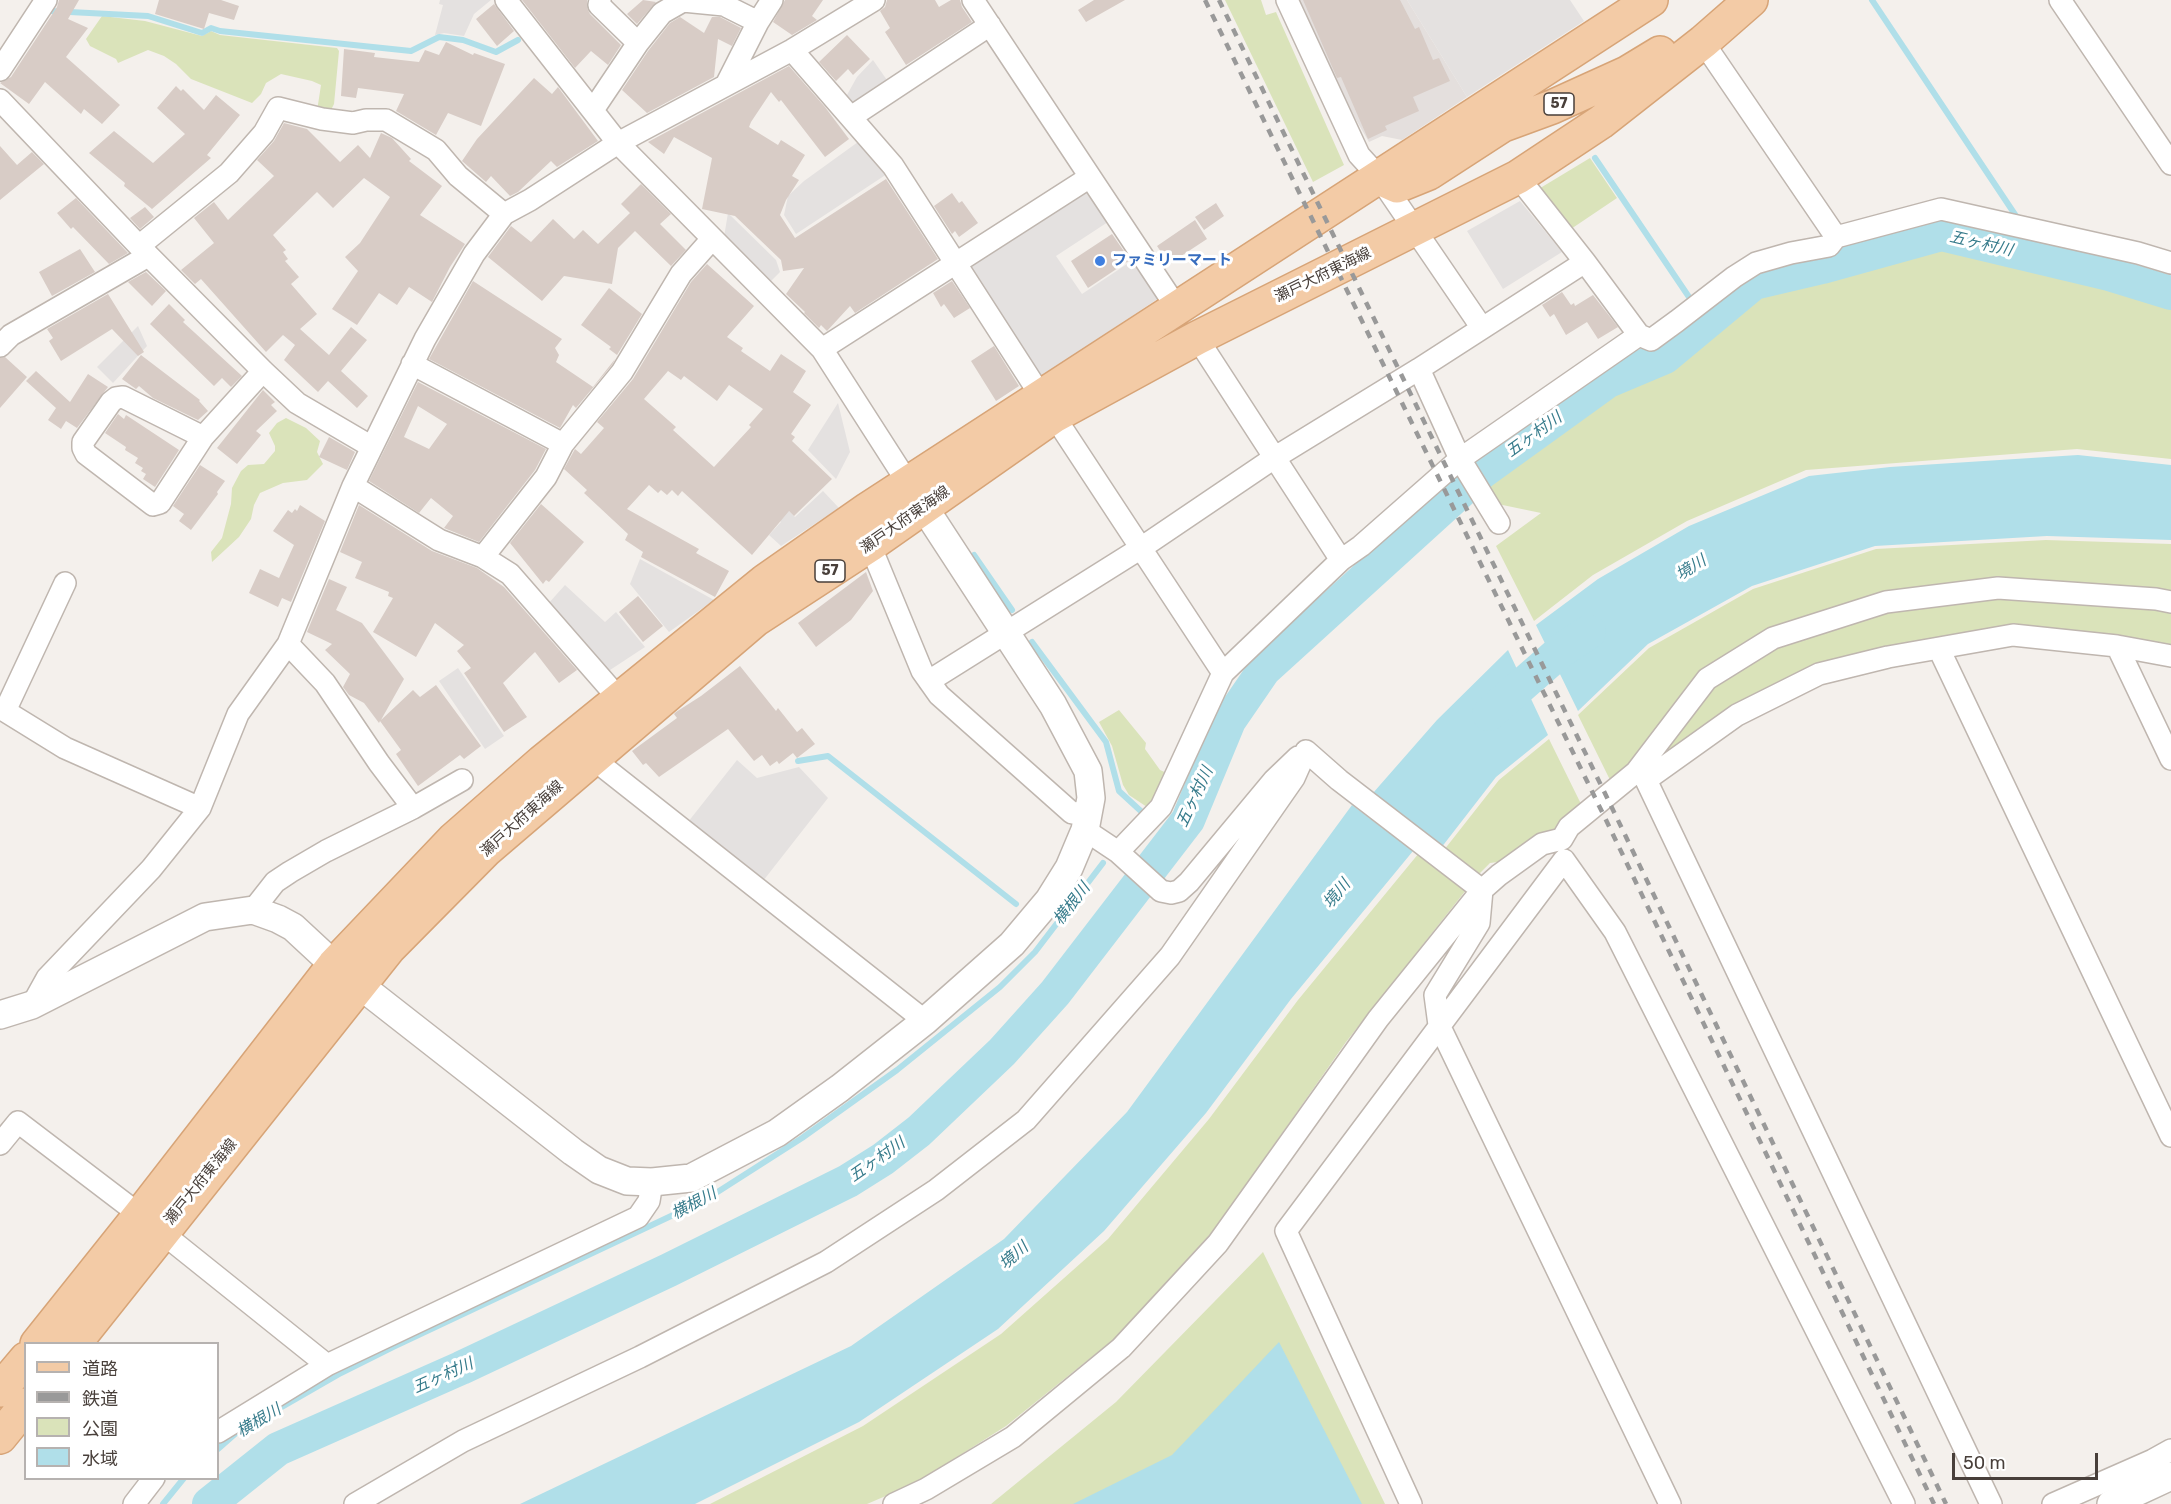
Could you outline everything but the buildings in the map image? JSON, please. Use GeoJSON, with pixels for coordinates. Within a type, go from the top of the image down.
{"type":"FeatureCollection","features":[{"type":"Feature","properties":{"kind":"main road","name":"瀬戸大府東海線"},"geometry":{"type":"LineString","coordinates":[[75,1342],[151,1223],[334,964],[454,839],[542,762],[765,581],[916,495],[1048,406],[1177,308],[1651,0]]}},
{"type":"Feature","properties":{"kind":"main road","name":"57"},"geometry":{"type":"LineString","coordinates":[[1379,177],[1397,186],[1429,173],[1503,125],[1552,107],[1628,73],[1674,44],[1731,0]]}},
{"type":"Feature","properties":{"kind":"main road","name":"瀬戸大府東海線"},"geometry":{"type":"LineString","coordinates":[[1048,406],[1197,338],[1518,177],[1601,122],[1703,42],[1751,0]]}},
{"type":"Feature","properties":{"kind":"main road","name":"瀬戸大府東海線"},"geometry":{"type":"LineString","coordinates":[[40,1342],[151,1223],[360,985],[389,948],[486,850],[755,620],[870,545],[916,495]]}},
{"type":"Feature","properties":{"kind":"main road"},"geometry":{"type":"LineString","coordinates":[[0,1390],[24,1361]]}},
{"type":"Feature","properties":{"kind":"main road"},"geometry":{"type":"LineString","coordinates":[[0,1437],[24,1407]]}},
{"type":"Feature","properties":{"kind":"street"},"geometry":{"type":"LineString","coordinates":[[0,70],[46,0]]}},
{"type":"Feature","properties":{"kind":"street"},"geometry":{"type":"LineString","coordinates":[[0,1015],[32,1005],[205,916],[253,910],[292,927],[360,985],[599,1170],[627,1181],[652,1182],[691,1178],[777,1133],[925,1022],[1012,944],[1034,920],[1069,868],[1087,821],[1091,798],[1088,771],[1053,705],[1007,632],[822,349],[618,143],[506,0]]}},
{"type":"Feature","properties":{"kind":"street"},"geometry":{"type":"LineString","coordinates":[[600,0],[599,5],[638,43]]}},
{"type":"Feature","properties":{"kind":"street"},"geometry":{"type":"LineString","coordinates":[[592,110],[638,43],[662,13],[677,2],[683,0],[724,5],[758,22]]}},
{"type":"Feature","properties":{"kind":"street"},"geometry":{"type":"LineString","coordinates":[[726,85],[758,22],[772,0]]}},
{"type":"Feature","properties":{"kind":"street"},"geometry":{"type":"LineString","coordinates":[[32,1005],[47,978],[150,869],[200,808],[238,714],[288,644],[353,486],[412,364],[474,254],[504,214],[531,200],[618,143],[792,50],[874,0]]}},
{"type":"Feature","properties":{"kind":"street"},"geometry":{"type":"LineString","coordinates":[[973,0],[1177,308]]}},
{"type":"Feature","properties":{"kind":"street"},"geometry":{"type":"LineString","coordinates":[[1287,0],[1359,155],[1379,177],[1482,328]]}},
{"type":"Feature","properties":{"kind":"street"},"geometry":{"type":"LineString","coordinates":[[2060,0],[2171,164]]}},
{"type":"Feature","properties":{"kind":"street"},"geometry":{"type":"LineString","coordinates":[[851,117],[990,25]]}},
{"type":"Feature","properties":{"kind":"street"},"geometry":{"type":"LineString","coordinates":[[1703,42],[1836,237]]}},
{"type":"Feature","properties":{"kind":"street"},"geometry":{"type":"LineString","coordinates":[[792,50],[893,166],[1223,673]]}},
{"type":"Feature","properties":{"kind":"street"},"geometry":{"type":"LineString","coordinates":[[0,99],[143,251],[262,371],[297,403],[372,447]]}},
{"type":"Feature","properties":{"kind":"street"},"geometry":{"type":"LineString","coordinates":[[0,346],[11,335],[143,251],[229,173],[264,133],[278,108],[322,119],[353,123],[366,120],[386,120],[436,150],[458,176],[504,214]]}},
{"type":"Feature","properties":{"kind":"street"},"geometry":{"type":"LineString","coordinates":[[822,349],[1090,177]]}},
{"type":"Feature","properties":{"kind":"street"},"geometry":{"type":"LineString","coordinates":[[1518,177],[1639,335],[1650,340],[1734,276],[1756,263],[1791,253],[1829,246],[1836,237],[1941,209],[2138,253],[2171,263]]}},
{"type":"Feature","properties":{"kind":"street"},"geometry":{"type":"LineString","coordinates":[[483,557],[546,477],[563,444],[622,372],[681,274],[712,239]]}},
{"type":"Feature","properties":{"kind":"street"},"geometry":{"type":"LineString","coordinates":[[929,681],[1141,548],[1274,458],[1419,369],[1585,262]]}},
{"type":"Feature","properties":{"kind":"street"},"geometry":{"type":"LineString","coordinates":[[1121,855],[1161,807],[1223,673],[1341,560],[1461,460],[1639,335]]}},
{"type":"Feature","properties":{"kind":"street"},"geometry":{"type":"LineString","coordinates":[[1197,338],[1341,560]]}},
{"type":"Feature","properties":{"kind":"street"},"geometry":{"type":"LineString","coordinates":[[412,364],[563,444]]}},
{"type":"Feature","properties":{"kind":"street"},"geometry":{"type":"LineString","coordinates":[[1419,369],[1461,460],[1499,523]]}},
{"type":"Feature","properties":{"kind":"street"},"geometry":{"type":"LineString","coordinates":[[203,437],[123,397],[111,402],[83,442],[83,448],[86,454],[153,505],[160,503],[203,437],[262,371]]}},
{"type":"Feature","properties":{"kind":"street"},"geometry":{"type":"LineString","coordinates":[[353,486],[439,540],[483,557],[510,574],[620,700]]}},
{"type":"Feature","properties":{"kind":"street"},"geometry":{"type":"LineString","coordinates":[[870,545],[922,671],[939,695],[1072,813],[1087,821],[1161,891],[1171,893],[1179,891],[1189,882],[1274,780],[1306,751]]}},
{"type":"Feature","properties":{"kind":"street"},"geometry":{"type":"LineString","coordinates":[[65,583],[2,710],[66,748],[200,808]]}},
{"type":"Feature","properties":{"kind":"street"},"geometry":{"type":"LineString","coordinates":[[1641,776],[1707,679],[1773,638],[1886,602],[1998,588],[2157,599],[2171,602]]}},
{"type":"Feature","properties":{"kind":"street"},"geometry":{"type":"LineString","coordinates":[[1411,1504],[1286,1231],[1439,1025],[1563,849],[1569,827],[1641,776],[1737,715],[1819,674],[1888,657],[2013,635],[2117,646],[2171,656]]}},
{"type":"Feature","properties":{"kind":"street"},"geometry":{"type":"LineString","coordinates":[[288,644],[325,683],[379,763],[413,808]]}},
{"type":"Feature","properties":{"kind":"street"},"geometry":{"type":"LineString","coordinates":[[2117,646],[2171,759]]}},
{"type":"Feature","properties":{"kind":"street"},"geometry":{"type":"LineString","coordinates":[[1939,649],[2171,1136]]}},
{"type":"Feature","properties":{"kind":"street"},"geometry":{"type":"LineString","coordinates":[[1306,751],[1338,780],[1482,890]]}},
{"type":"Feature","properties":{"kind":"street"},"geometry":{"type":"LineString","coordinates":[[355,1504],[463,1441],[640,1357],[826,1262],[936,1190],[1026,1120],[1170,956],[1294,778],[1306,751]]}},
{"type":"Feature","properties":{"kind":"street"},"geometry":{"type":"LineString","coordinates":[[592,758],[925,1022]]}},
{"type":"Feature","properties":{"kind":"street"},"geometry":{"type":"LineString","coordinates":[[1641,776],[1991,1504]]}},
{"type":"Feature","properties":{"kind":"street"},"geometry":{"type":"LineString","coordinates":[[253,910],[275,882],[290,872],[462,780]]}},
{"type":"Feature","properties":{"kind":"street"},"geometry":{"type":"LineString","coordinates":[[894,1504],[926,1489],[1013,1437],[1121,1348],[1218,1243],[1378,1019],[1482,890],[1542,844],[1563,849],[1614,933],[1904,1504]]}},
{"type":"Feature","properties":{"kind":"street"},"geometry":{"type":"LineString","coordinates":[[1482,890],[1479,923],[1435,996],[1439,1025],[1670,1504]]}},
{"type":"Feature","properties":{"kind":"street"},"geometry":{"type":"LineString","coordinates":[[0,1144],[18,1122],[151,1223],[327,1365]]}},
{"type":"Feature","properties":{"kind":"street"},"geometry":{"type":"LineString","coordinates":[[219,1431],[327,1365],[638,1217],[648,1201],[652,1182]]}},
{"type":"Feature","properties":{"kind":"street"},"geometry":{"type":"LineString","coordinates":[[2053,1504],[2171,1450]]}},
{"type":"Feature","properties":{"kind":"street"},"geometry":{"type":"LineString","coordinates":[[2111,1504],[2171,1476]]}},
{"type":"Feature","properties":{"kind":"street"},"geometry":{"type":"LineString","coordinates":[[134,1504],[153,1480]]}},
{"type":"Feature","properties":{"kind":"shaded area"},"geometry":{"type":"Polygon","coordinates":[[[440,0],[491,0],[474,14],[464,36],[444,33],[435,35],[443,5],[439,4],[440,0]]]}},
{"type":"Feature","properties":{"kind":"shaded area"},"geometry":{"type":"Polygon","coordinates":[[[1296,0],[1407,0],[1467,97],[1402,140],[1382,136],[1369,142],[1331,77],[1296,0]]]}},
{"type":"Feature","properties":{"kind":"shaded area"},"geometry":{"type":"Polygon","coordinates":[[[1407,0],[1570,0],[1584,21],[1467,97],[1407,0]]]}},
{"type":"Feature","properties":{"kind":"shaded area"},"geometry":{"type":"Polygon","coordinates":[[[873,60],[889,83],[854,106],[843,102],[857,77],[873,60]]]}},
{"type":"Feature","properties":{"kind":"shaded area"},"geometry":{"type":"Polygon","coordinates":[[[858,142],[890,172],[796,234],[784,215],[788,196],[804,181],[858,142]]]}},
{"type":"Feature","properties":{"kind":"shaded area"},"geometry":{"type":"Polygon","coordinates":[[[1083,189],[1091,191],[1111,220],[1056,256],[1082,294],[1136,258],[1162,296],[1039,378],[965,267],[1083,189]]]}},
{"type":"Feature","properties":{"kind":"shaded area"},"geometry":{"type":"Polygon","coordinates":[[[1520,201],[1562,252],[1503,289],[1467,231],[1520,201]]]}},
{"type":"Feature","properties":{"kind":"shaded area"},"geometry":{"type":"Polygon","coordinates":[[[728,213],[776,260],[780,272],[767,285],[723,243],[728,213]]]}},
{"type":"Feature","properties":{"kind":"shaded area"},"geometry":{"type":"Polygon","coordinates":[[[138,326],[147,346],[113,383],[97,367],[138,326]]]}},
{"type":"Feature","properties":{"kind":"shaded area"},"geometry":{"type":"Polygon","coordinates":[[[838,403],[850,452],[836,479],[808,450],[838,403]]]}},
{"type":"Feature","properties":{"kind":"shaded area"},"geometry":{"type":"Polygon","coordinates":[[[751,473],[795,517],[823,491],[839,508],[781,546],[769,535],[781,522],[741,484],[751,473]]]}},
{"type":"Feature","properties":{"kind":"shaded area"},"geometry":{"type":"Polygon","coordinates":[[[640,559],[714,600],[669,632],[630,584],[640,559]]]}},
{"type":"Feature","properties":{"kind":"shaded area"},"geometry":{"type":"Polygon","coordinates":[[[565,585],[605,622],[616,612],[645,647],[607,672],[547,605],[565,585]]]}},
{"type":"Feature","properties":{"kind":"shaded area"},"geometry":{"type":"Polygon","coordinates":[[[458,668],[504,736],[485,749],[439,681],[458,668]]]}},
{"type":"Feature","properties":{"kind":"shaded area"},"geometry":{"type":"Polygon","coordinates":[[[737,760],[757,778],[799,767],[828,798],[763,881],[688,822],[737,760]]]}},
{"type":"Feature","properties":{"kind":"green space"},"geometry":{"type":"Polygon","coordinates":[[[1225,0],[1261,0],[1266,15],[1276,12],[1344,165],[1313,182],[1225,0]]]}},
{"type":"Feature","properties":{"kind":"green space"},"geometry":{"type":"Polygon","coordinates":[[[102,16],[145,21],[202,36],[211,31],[220,35],[337,48],[339,51],[334,104],[330,112],[317,111],[321,85],[281,74],[266,83],[261,94],[252,103],[191,79],[176,64],[148,50],[118,63],[116,59],[90,46],[86,39],[102,16]]]}},
{"type":"Feature","properties":{"kind":"green space"},"geometry":{"type":"Polygon","coordinates":[[[1590,158],[1617,198],[1568,231],[1537,190],[1590,158]]]}},
{"type":"Feature","properties":{"kind":"green space"},"geometry":{"type":"Polygon","coordinates":[[[1941,244],[2110,281],[2171,302],[2171,459],[2077,449],[1806,470],[1687,521],[1593,575],[1534,621],[1496,546],[1541,513],[1493,503],[1484,490],[1612,387],[1671,365],[1758,290],[1941,244]]]}},
{"type":"Feature","properties":{"kind":"green space"},"geometry":{"type":"Polygon","coordinates":[[[286,418],[306,428],[320,441],[317,452],[323,464],[307,480],[283,483],[260,493],[251,519],[239,537],[212,562],[211,552],[222,538],[231,504],[232,488],[241,471],[248,465],[264,464],[275,451],[269,433],[277,423],[286,418]]]}},
{"type":"Feature","properties":{"kind":"green space"},"geometry":{"type":"Polygon","coordinates":[[[2046,540],[2171,544],[2171,649],[2014,631],[1821,666],[1653,763],[1611,782],[1578,715],[1649,648],[1753,589],[1876,549],[2046,540]]]}},
{"type":"Feature","properties":{"kind":"green space"},"geometry":{"type":"Polygon","coordinates":[[[1119,710],[1146,743],[1145,749],[1160,770],[1169,774],[1150,809],[1129,795],[1123,785],[1112,746],[1099,722],[1119,710]]]}},
{"type":"Feature","properties":{"kind":"green space"},"geometry":{"type":"Polygon","coordinates":[[[1549,739],[1582,806],[1566,822],[1512,860],[1490,863],[1476,877],[1444,850],[1499,780],[1549,739]]]}},
{"type":"Feature","properties":{"kind":"green space"},"geometry":{"type":"Polygon","coordinates":[[[1419,853],[1466,890],[1346,1042],[1215,1229],[1114,1339],[1006,1426],[916,1483],[867,1504],[710,1504],[863,1426],[1001,1334],[1108,1239],[1209,1119],[1298,1000],[1419,853]]]}},
{"type":"Feature","properties":{"kind":"green space"},"geometry":{"type":"Polygon","coordinates":[[[1263,1252],[1385,1504],[991,1504],[1116,1402],[1263,1252]]]}},
{"type":"Feature","properties":{"kind":"water"},"geometry":{"type":"Polygon","coordinates":[[[2078,455],[2171,465],[2171,540],[2047,536],[1875,546],[1752,586],[1648,644],[1578,711],[1536,625],[1598,579],[1689,526],[1809,476],[1890,467],[2078,455]]]}},
{"type":"Feature","properties":{"kind":"water"},"geometry":{"type":"Polygon","coordinates":[[[1508,650],[1548,735],[1496,777],[1441,848],[1373,793],[1437,720],[1508,650]]]}},
{"type":"Feature","properties":{"kind":"water"},"geometry":{"type":"Polygon","coordinates":[[[1352,805],[1413,851],[1291,999],[1206,1113],[1104,1231],[998,1329],[859,1422],[695,1504],[520,1504],[851,1346],[1004,1239],[1127,1112],[1352,805]]]}},
{"type":"Feature","properties":{"kind":"water"},"geometry":{"type":"Polygon","coordinates":[[[1279,1342],[1362,1504],[1073,1504],[1172,1455],[1279,1342]]]}},
{"type":"Feature","properties":{"kind":"waterway"},"geometry":{"type":"LineString","coordinates":[[1872,0],[2016,216]]}},
{"type":"Feature","properties":{"kind":"waterway"},"geometry":{"type":"LineString","coordinates":[[50,11],[148,16],[202,33],[211,28],[220,31],[411,51],[439,37],[463,40],[496,52],[518,40]]}},
{"type":"Feature","properties":{"kind":"waterway"},"geometry":{"type":"LineString","coordinates":[[1595,158],[1689,297]]}},
{"type":"Feature","properties":{"kind":"waterway","name":"五ヶ村川"},"geometry":{"type":"LineString","coordinates":[[209,1504],[278,1449],[461,1368],[669,1270],[848,1181],[883,1159],[919,1131],[1002,1052],[1055,993],[1188,820],[1229,721],[1264,670],[1482,472],[1608,381],[1665,357],[1754,283],[1941,234],[2109,274],[2171,293]]}},
{"type":"Feature","properties":{"kind":"waterway"},"geometry":{"type":"LineString","coordinates":[[2007,250],[2012,236]]}},
{"type":"Feature","properties":{"kind":"waterway"},"geometry":{"type":"LineString","coordinates":[[1700,314],[1706,323]]}},
{"type":"Feature","properties":{"kind":"waterway","name":"横根川"},"geometry":{"type":"LineString","coordinates":[[974,555],[1012,610]]}},
{"type":"Feature","properties":{"kind":"waterway","name":"境川"},"geometry":{"type":"LineString","coordinates":[[1489,714],[1562,650],[1589,632]]}},
{"type":"Feature","properties":{"kind":"waterway","name":"横根川"},"geometry":{"type":"LineString","coordinates":[[1032,642],[1106,742],[1119,791],[1144,814]]}},
{"type":"Feature","properties":{"kind":"waterway"},"geometry":{"type":"LineString","coordinates":[[798,761],[828,756],[1016,904]]}},
{"type":"Feature","properties":{"kind":"waterway","name":"横根川"},"geometry":{"type":"LineString","coordinates":[[219,1448],[235,1434],[341,1373],[705,1200],[802,1138],[897,1070],[1000,987],[1035,952],[1103,863]]}},
{"type":"Feature","properties":{"kind":"waterway","name":"横根川"},"geometry":{"type":"LineString","coordinates":[[163,1504],[182,1480]]}},
{"type":"Feature","properties":{"kind":"railway"},"geometry":{"type":"LineString","coordinates":[[1205,0],[1607,822],[1934,1504]]}},
{"type":"Feature","properties":{"kind":"railway"},"geometry":{"type":"LineString","coordinates":[[1219,0],[1615,814],[1946,1504]]}},
{"type":"Feature","properties":{"kind":"place","name":"ファミリーマート"},"geometry":{"type":"Point","coordinates":[1100,261]}}]}
